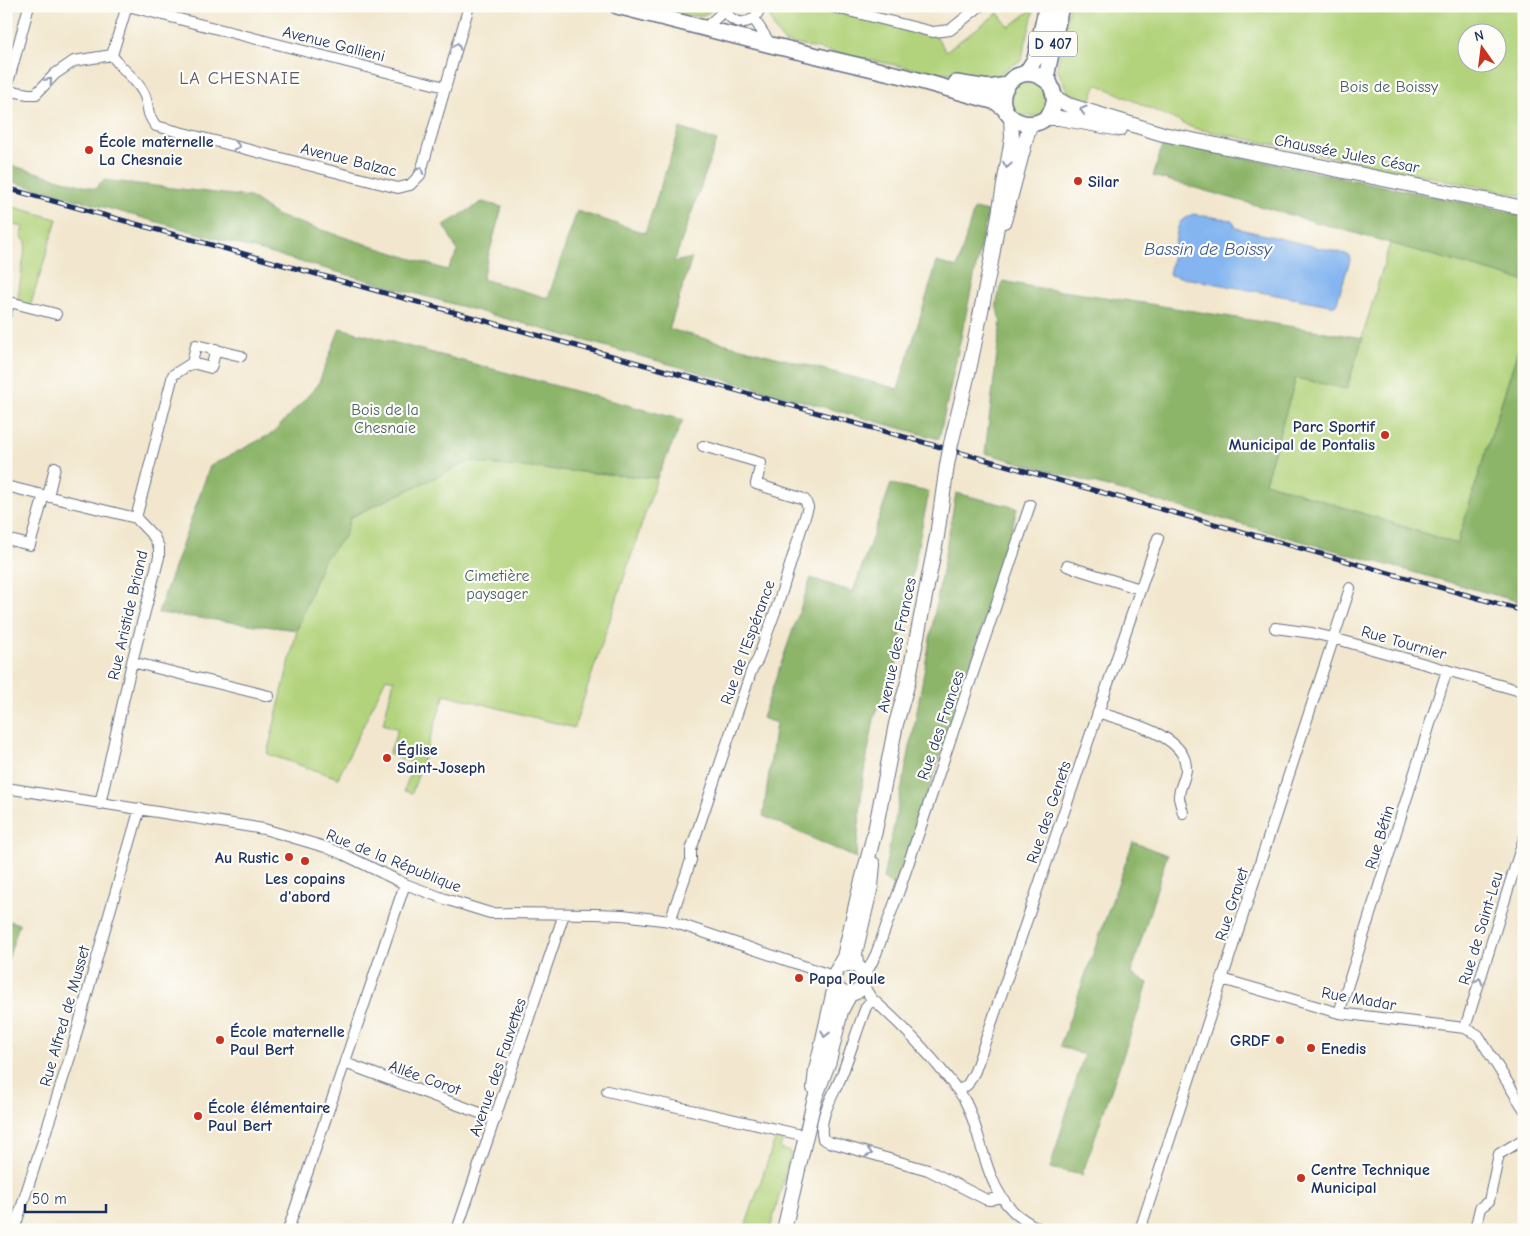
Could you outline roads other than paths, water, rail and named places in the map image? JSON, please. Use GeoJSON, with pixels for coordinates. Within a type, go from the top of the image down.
{"type":"FeatureCollection","features":[{"type":"Feature","properties":{"kind":"main road"},"geometry":{"type":"LineString","coordinates":[[617,6],[903,76],[996,102],[1008,113],[1020,123],[1030,124],[1039,122],[1046,118],[1053,108],[1054,97],[1048,82],[1038,75],[1026,73],[1015,77],[1007,85],[1003,98],[1008,113],[1012,138],[990,262]]}},
{"type":"Feature","properties":{"kind":"main road","name":"D 407"},"geometry":{"type":"LineString","coordinates":[[1026,73],[1035,58],[1047,6]]}},
{"type":"Feature","properties":{"kind":"main road","name":"D 407"},"geometry":{"type":"LineString","coordinates":[[1048,82],[1049,58],[1061,6]]}},
{"type":"Feature","properties":{"kind":"main road"},"geometry":{"type":"LineString","coordinates":[[903,76],[989,88],[1007,85]]}},
{"type":"Feature","properties":{"kind":"main road","name":"Chaussée Jules César"},"geometry":{"type":"LineString","coordinates":[[1054,97],[1068,105],[1163,134]]}},
{"type":"Feature","properties":{"kind":"main road","name":"Chaussée Jules César"},"geometry":{"type":"LineString","coordinates":[[1046,118],[1059,118],[1092,125],[1163,134],[1524,208]]}},
{"type":"Feature","properties":{"kind":"main road"},"geometry":{"type":"LineString","coordinates":[[990,262],[1011,198],[1030,124]]}},
{"type":"Feature","properties":{"kind":"main road","name":"Avenue des Frances"},"geometry":{"type":"LineString","coordinates":[[814,1101],[816,1070],[834,976],[844,957],[875,831],[896,724],[908,682],[936,536],[951,444],[970,365],[990,262]]}},
{"type":"Feature","properties":{"kind":"main road","name":"Avenue des Frances"},"geometry":{"type":"LineString","coordinates":[[860,973],[855,953],[871,886],[875,831]]}},
{"type":"Feature","properties":{"kind":"main road"},"geometry":{"type":"LineString","coordinates":[[846,964],[860,973],[861,988],[852,994],[841,992],[834,976],[846,964]]}},
{"type":"Feature","properties":{"kind":"main road","name":"Avenue des Frances"},"geometry":{"type":"LineString","coordinates":[[784,1230],[814,1101],[829,1061],[844,1003],[852,994]]}},
{"type":"Feature","properties":{"kind":"street"},"geometry":{"type":"LineString","coordinates":[[29,6],[6,90],[28,94],[36,94],[55,74],[74,62],[112,55],[128,6]]}},
{"type":"Feature","properties":{"kind":"street","name":"Avenue Gallieni"},"geometry":{"type":"LineString","coordinates":[[128,6],[445,87]]}},
{"type":"Feature","properties":{"kind":"street","name":"Avenue Balzac"},"geometry":{"type":"LineString","coordinates":[[112,55],[117,64],[131,75],[144,96],[148,115],[156,126],[398,188],[410,185],[420,175],[469,6]]}},
{"type":"Feature","properties":{"kind":"street"},"geometry":{"type":"LineString","coordinates":[[705,28],[725,8],[728,16],[737,22],[749,22],[759,13],[760,6]]}},
{"type":"Feature","properties":{"kind":"street"},"geometry":{"type":"LineString","coordinates":[[829,6],[933,32],[950,30],[980,6]]}},
{"type":"Feature","properties":{"kind":"street"},"geometry":{"type":"LineString","coordinates":[[754,19],[771,45]]}},
{"type":"Feature","properties":{"kind":"street"},"geometry":{"type":"LineString","coordinates":[[6,314],[8,302],[56,314]]}},
{"type":"Feature","properties":{"kind":"street"},"geometry":{"type":"LineString","coordinates":[[6,486],[136,518],[173,375],[192,363],[196,344],[241,356]]}},
{"type":"Feature","properties":{"kind":"street"},"geometry":{"type":"LineString","coordinates":[[192,363],[211,368],[216,349]]}},
{"type":"Feature","properties":{"kind":"street","name":"Rue de l'Espérance"},"geometry":{"type":"LineString","coordinates":[[670,922],[691,860],[691,850],[752,669],[757,661],[778,604],[808,507],[805,500],[801,498],[756,484],[761,463],[703,446]]}},
{"type":"Feature","properties":{"kind":"street"},"geometry":{"type":"LineString","coordinates":[[6,539],[30,545],[55,467]]}},
{"type":"Feature","properties":{"kind":"street","name":"Rue des Frances"},"geometry":{"type":"LineString","coordinates":[[860,973],[876,954],[1030,505]]}},
{"type":"Feature","properties":{"kind":"street","name":"Rue Aristide Briand"},"geometry":{"type":"LineString","coordinates":[[100,804],[159,552],[154,537],[136,518]]}},
{"type":"Feature","properties":{"kind":"street","name":"Rue des Genets"},"geometry":{"type":"LineString","coordinates":[[959,1091],[968,1084],[975,1071],[1158,538]]}},
{"type":"Feature","properties":{"kind":"street"},"geometry":{"type":"LineString","coordinates":[[1067,566],[1140,589]]}},
{"type":"Feature","properties":{"kind":"street","name":"Rue Gravet"},"geometry":{"type":"LineString","coordinates":[[1140,1230],[1350,588]]}},
{"type":"Feature","properties":{"kind":"street","name":"Rue Tournier"},"geometry":{"type":"LineString","coordinates":[[1275,628],[1333,638],[1524,692]]}},
{"type":"Feature","properties":{"kind":"street"},"geometry":{"type":"LineString","coordinates":[[132,662],[269,696]]}},
{"type":"Feature","properties":{"kind":"street","name":"Rue Bétin"},"geometry":{"type":"LineString","coordinates":[[1339,1013],[1447,670]]}},
{"type":"Feature","properties":{"kind":"street"},"geometry":{"type":"LineString","coordinates":[[1098,712],[1158,734],[1173,742],[1186,762],[1187,769],[1179,796],[1183,813]]}},
{"type":"Feature","properties":{"kind":"street","name":"Rue de la République"},"geometry":{"type":"LineString","coordinates":[[6,788],[264,829],[343,854],[405,884],[490,913],[623,915],[670,922],[834,976]]}},
{"type":"Feature","properties":{"kind":"street","name":"Rue Alfred de Musset"},"geometry":{"type":"LineString","coordinates":[[14,1230],[70,1056],[140,808]]}},
{"type":"Feature","properties":{"kind":"street","name":"Rue de Saint-Leu"},"geometry":{"type":"LineString","coordinates":[[1465,1028],[1524,838]]}},
{"type":"Feature","properties":{"kind":"street"},"geometry":{"type":"LineString","coordinates":[[288,1230],[405,884]]}},
{"type":"Feature","properties":{"kind":"street","name":"Avenue des Fauvettes"},"geometry":{"type":"LineString","coordinates":[[458,1230],[564,914]]}},
{"type":"Feature","properties":{"kind":"street"},"geometry":{"type":"LineString","coordinates":[[860,973],[871,999],[916,1040],[959,1091],[966,1103],[993,1181],[1001,1196],[1012,1211],[1026,1222],[1042,1230]]}},
{"type":"Feature","properties":{"kind":"street","name":"Rue Madar"},"geometry":{"type":"LineString","coordinates":[[1222,978],[1339,1013],[1465,1028]]}},
{"type":"Feature","properties":{"kind":"street"},"geometry":{"type":"LineString","coordinates":[[852,994],[871,999]]}},
{"type":"Feature","properties":{"kind":"street"},"geometry":{"type":"LineString","coordinates":[[871,999],[866,1007],[840,1079],[828,1103],[822,1128],[823,1139],[928,1170],[985,1199],[995,1200],[1001,1196]]}},
{"type":"Feature","properties":{"kind":"street"},"geometry":{"type":"LineString","coordinates":[[1465,1028],[1478,1035],[1521,1096],[1524,1109]]}},
{"type":"Feature","properties":{"kind":"street","name":"Allée Corot"},"geometry":{"type":"LineString","coordinates":[[345,1063],[496,1119]]}},
{"type":"Feature","properties":{"kind":"street"},"geometry":{"type":"LineString","coordinates":[[606,1090],[806,1136]]}},
{"type":"Feature","properties":{"kind":"street"},"geometry":{"type":"LineString","coordinates":[[1475,1230],[1480,1208],[1489,1201],[1499,1154],[1524,1139]]}},
{"type":"Feature","properties":{"kind":"water","name":"Bassin de Boissy"},"geometry":{"type":"Polygon","coordinates":[[[1193,214],[1232,220],[1236,228],[1346,254],[1350,260],[1336,305],[1169,275],[1178,227],[1181,221],[1193,214]]]}},
{"type":"Feature","properties":{"kind":"railway"},"geometry":{"type":"LineString","coordinates":[[6,188],[1524,611]]}},
{"type":"Feature","properties":{"kind":"place","name":"École maternelle La Chesnaie"},"geometry":{"type":"Point","coordinates":[89,150]}},
{"type":"Feature","properties":{"kind":"place","name":"Silar"},"geometry":{"type":"Point","coordinates":[1078,181]}},
{"type":"Feature","properties":{"kind":"place","name":"Parc Sportif Municipal de Pontalis"},"geometry":{"type":"Point","coordinates":[1385,435]}},
{"type":"Feature","properties":{"kind":"place","name":"Église Saint-Joseph"},"geometry":{"type":"Point","coordinates":[387,758]}},
{"type":"Feature","properties":{"kind":"place","name":"Au Rustic"},"geometry":{"type":"Point","coordinates":[289,857]}},
{"type":"Feature","properties":{"kind":"place","name":"Les copains d'abord"},"geometry":{"type":"Point","coordinates":[305,861]}},
{"type":"Feature","properties":{"kind":"place","name":"Papa Poule"},"geometry":{"type":"Point","coordinates":[799,978]}},
{"type":"Feature","properties":{"kind":"place","name":"École maternelle Paul Bert"},"geometry":{"type":"Point","coordinates":[220,1040]}},
{"type":"Feature","properties":{"kind":"place","name":"GRDF"},"geometry":{"type":"Point","coordinates":[1280,1040]}},
{"type":"Feature","properties":{"kind":"place","name":"Enedis"},"geometry":{"type":"Point","coordinates":[1311,1048]}},
{"type":"Feature","properties":{"kind":"place","name":"École élémentaire Paul Bert"},"geometry":{"type":"Point","coordinates":[198,1116]}},
{"type":"Feature","properties":{"kind":"place","name":"Centre Technique Municipal"},"geometry":{"type":"Point","coordinates":[1301,1178]}},
{"type":"Feature","properties":{"kind":"district","name":"LA CHESNAIE"},"geometry":{"type":"Point","coordinates":[240,78]}},
{"type":"Feature","properties":{"kind":"park label","name":"Bois de Boissy"},"geometry":{"type":"Point","coordinates":[1389,86]}},
{"type":"Feature","properties":{"kind":"park label","name":"Bois de la Chesnaie"},"geometry":{"type":"Point","coordinates":[385,418]}},
{"type":"Feature","properties":{"kind":"park label","name":"Cimetière paysager"},"geometry":{"type":"Point","coordinates":[497,584]}}]}
